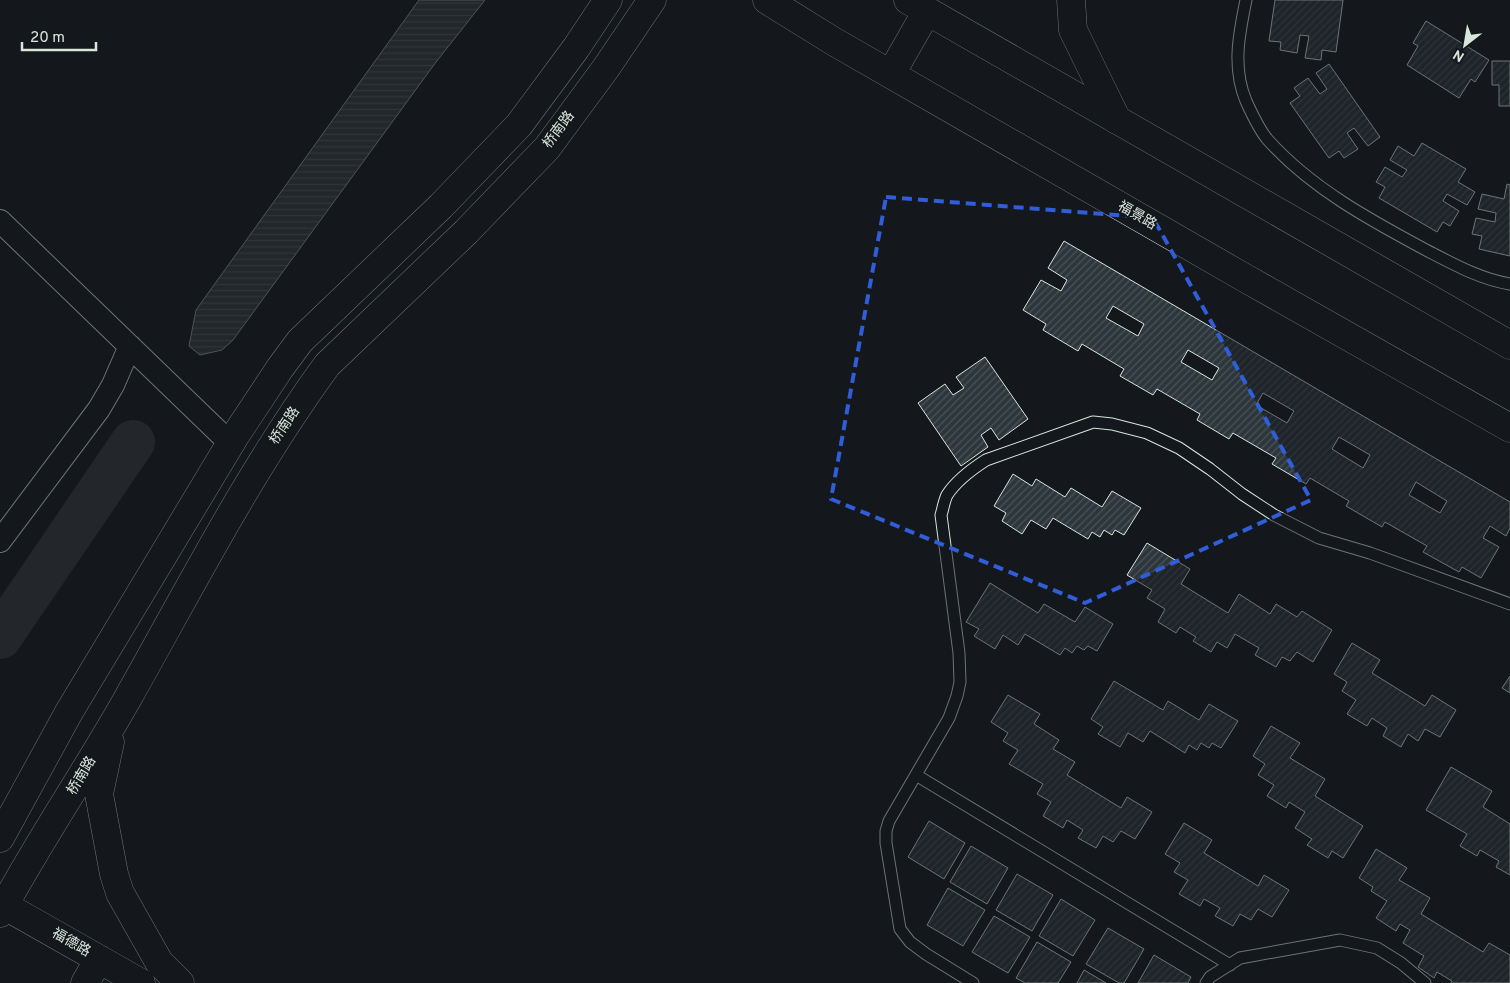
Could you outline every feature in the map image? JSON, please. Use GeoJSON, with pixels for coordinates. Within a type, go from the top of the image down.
{"type":"FeatureCollection","features":[{"type":"Feature","properties":{"kind":"main road"},"geometry":{"type":"LineString","coordinates":[[0,838],[74,704],[230,443],[280,368],[300,341],[441,206],[519,125],[576,48],[608,0]]}},
{"type":"Feature","properties":{"kind":"main road","name":"桥南路"},"geometry":{"type":"LineString","coordinates":[[1,907],[114,722],[265,455],[327,365],[466,232],[547,148],[606,68],[652,0]]}},
{"type":"Feature","properties":{"kind":"main road","name":"福景路"},"geometry":{"type":"LineString","coordinates":[[767,0],[891,74],[1253,283],[1510,428]]}},
{"type":"Feature","properties":{"kind":"main road"},"geometry":{"type":"LineString","coordinates":[[1071,0],[1073,30],[1117,120]]}},
{"type":"Feature","properties":{"kind":"main road"},"geometry":{"type":"LineString","coordinates":[[891,74],[918,6],[1510,345]]}},
{"type":"Feature","properties":{"kind":"main road"},"geometry":{"type":"LineString","coordinates":[[114,722],[99,794],[114,874],[120,893],[159,962],[180,983]]}},
{"type":"Feature","properties":{"kind":"main road","name":"福德路"},"geometry":{"type":"LineString","coordinates":[[1,907],[141,983]]}},
{"type":"Feature","properties":{"kind":"main road"},"geometry":{"type":"LineString","coordinates":[[85,983],[99,959]]}},
{"type":"Feature","properties":{"kind":"street"},"geometry":{"type":"LineString","coordinates":[[0,222],[230,443]]}},
{"type":"Feature","properties":{"kind":"street"},"geometry":{"type":"LineString","coordinates":[[0,541],[99,409],[113,385],[130,346]]}},
{"type":"Feature","properties":{"kind":"lane"},"geometry":{"type":"LineString","coordinates":[[1246,0],[1240,31],[1237,67],[1246,100],[1266,138],[1292,165],[1334,196],[1383,227],[1448,261],[1492,281],[1510,284]]}},
{"type":"Feature","properties":{"kind":"lane"},"geometry":{"type":"LineString","coordinates":[[972,983],[910,942],[900,929],[886,843],[886,830],[889,821],[949,718],[958,696],[960,682],[955,618],[942,515],[946,496],[975,467],[986,460],[1093,422],[1112,424],[1146,433],[1178,448],[1274,515],[1319,538],[1370,553],[1508,600]]}},
{"type":"Feature","properties":{"kind":"lane"},"geometry":{"type":"LineString","coordinates":[[916,775],[1230,964]]}},
{"type":"Feature","properties":{"kind":"lane"},"geometry":{"type":"LineString","coordinates":[[1206,983],[1210,977],[1240,958],[1340,940],[1377,948],[1401,963],[1425,983]]}},
{"type":"Feature","properties":{"kind":"highlighted area"},"geometry":{"type":"Polygon","coordinates":[[[886,197],[1153,218],[1311,500],[1085,603],[831,499],[886,197]]]}},
{"type":"Feature","properties":{"kind":"shaded area"},"geometry":{"type":"Polygon","coordinates":[[[419,0],[485,0],[436,62],[233,340],[222,350],[200,355],[189,346],[196,310],[419,0]]]}},
{"type":"Feature","properties":{"kind":"building"},"geometry":{"type":"Polygon","coordinates":[[[1275,0],[1343,0],[1336,52],[1322,50],[1321,60],[1305,58],[1309,36],[1300,35],[1297,53],[1280,50],[1281,42],[1269,41],[1275,0]]]}},
{"type":"Feature","properties":{"kind":"building"},"geometry":{"type":"Polygon","coordinates":[[[1426,21],[1489,60],[1475,82],[1471,79],[1459,98],[1407,65],[1418,46],[1413,43],[1426,21]]]}},
{"type":"Feature","properties":{"kind":"building"},"geometry":{"type":"Polygon","coordinates":[[[1492,61],[1510,61],[1510,106],[1499,106],[1499,85],[1492,85],[1492,61]]]}},
{"type":"Feature","properties":{"kind":"building"},"geometry":{"type":"Polygon","coordinates":[[[1329,64],[1380,137],[1368,146],[1354,128],[1347,133],[1358,149],[1344,158],[1339,151],[1329,158],[1290,103],[1300,96],[1294,88],[1308,78],[1320,94],[1327,89],[1316,73],[1329,64]]]}},
{"type":"Feature","properties":{"kind":"building"},"geometry":{"type":"Polygon","coordinates":[[[1422,143],[1466,169],[1458,182],[1475,192],[1467,205],[1447,194],[1443,201],[1459,211],[1450,226],[1443,222],[1437,232],[1379,198],[1385,187],[1376,182],[1385,167],[1402,177],[1407,170],[1390,160],[1398,146],[1414,156],[1422,143]]]}},
{"type":"Feature","properties":{"kind":"building"},"geometry":{"type":"Polygon","coordinates":[[[1507,184],[1510,185],[1510,256],[1479,249],[1482,236],[1472,234],[1476,218],[1495,222],[1496,213],[1478,209],[1482,194],[1504,199],[1507,184]]]}},
{"type":"Feature","properties":{"kind":"building"},"geometry":{"type":"Polygon","coordinates":[[[1064,241],[1510,502],[1510,528],[1506,536],[1490,526],[1483,538],[1499,547],[1481,578],[1462,567],[1459,572],[1423,552],[1427,546],[1385,522],[1382,527],[1346,506],[1349,501],[1310,478],[1306,484],[1272,464],[1276,458],[1233,433],[1229,439],[1197,420],[1200,414],[1157,389],[1153,395],[1120,376],[1124,369],[1082,344],[1078,351],[1043,330],[1046,324],[1023,310],[1041,280],[1061,291],[1067,280],[1048,268],[1064,241]],[[1113,306],[1106,318],[1138,336],[1144,324],[1113,306]],[[1188,350],[1181,362],[1212,380],[1219,368],[1188,350]],[[1263,393],[1256,405],[1287,423],[1294,411],[1263,393]],[[1339,437],[1332,449],[1363,468],[1370,455],[1339,437]],[[1416,482],[1409,495],[1440,513],[1447,501],[1416,482]]]}},
{"type":"Feature","properties":{"kind":"building"},"geometry":{"type":"Polygon","coordinates":[[[985,357],[1028,419],[999,440],[991,428],[981,435],[988,447],[961,466],[918,403],[945,384],[953,395],[964,388],[956,377],[985,357]]]}},
{"type":"Feature","properties":{"kind":"building"},"geometry":{"type":"Polygon","coordinates":[[[1013,474],[1032,486],[1036,479],[1065,497],[1071,488],[1102,507],[1112,491],[1141,508],[1124,535],[1115,530],[1112,535],[1104,530],[1100,537],[1092,532],[1088,539],[1053,518],[1046,529],[1031,520],[1022,534],[1002,521],[1006,513],[994,506],[1013,474]]]}},
{"type":"Feature","properties":{"kind":"building"},"geometry":{"type":"Polygon","coordinates":[[[1147,543],[1190,569],[1181,584],[1228,613],[1239,594],[1270,614],[1276,604],[1297,617],[1302,611],[1332,630],[1313,662],[1297,652],[1290,661],[1282,657],[1276,667],[1255,655],[1259,648],[1235,634],[1227,648],[1217,642],[1211,652],[1193,641],[1196,637],[1180,627],[1176,633],[1158,622],[1165,609],[1147,598],[1152,590],[1127,575],[1147,543]]]}},
{"type":"Feature","properties":{"kind":"building"},"geometry":{"type":"Polygon","coordinates":[[[990,583],[1038,613],[1044,604],[1075,622],[1085,607],[1113,624],[1097,651],[1088,646],[1084,650],[1077,646],[1072,653],[1065,648],[1060,655],[1025,634],[1018,645],[1003,635],[995,649],[974,636],[979,629],[966,622],[990,583]]]}},
{"type":"Feature","properties":{"kind":"building"},"geometry":{"type":"Polygon","coordinates":[[[1352,643],[1380,660],[1372,673],[1425,706],[1432,695],[1456,710],[1440,737],[1425,729],[1418,741],[1408,734],[1401,747],[1383,736],[1387,728],[1372,718],[1367,726],[1347,714],[1356,700],[1342,691],[1347,682],[1334,674],[1352,643]]]}},
{"type":"Feature","properties":{"kind":"building"},"geometry":{"type":"Polygon","coordinates":[[[1510,676],[1510,693],[1502,688],[1510,676]]]}},
{"type":"Feature","properties":{"kind":"building"},"geometry":{"type":"Polygon","coordinates":[[[1114,681],[1163,710],[1168,701],[1199,720],[1209,704],[1238,721],[1221,748],[1212,743],[1209,748],[1201,743],[1197,750],[1189,745],[1185,753],[1150,731],[1143,742],[1128,733],[1120,747],[1098,734],[1103,727],[1091,719],[1114,681]]]}},
{"type":"Feature","properties":{"kind":"building"},"geometry":{"type":"Polygon","coordinates":[[[1008,695],[1040,714],[1034,724],[1059,740],[1053,749],[1075,762],[1067,775],[1121,808],[1127,797],[1152,812],[1135,839],[1121,831],[1113,842],[1103,836],[1096,848],[1078,838],[1083,830],[1067,820],[1063,828],[1043,816],[1051,802],[1037,794],[1043,784],[1009,764],[1018,750],[1003,741],[1008,733],[991,722],[1008,695]]]}},
{"type":"Feature","properties":{"kind":"building"},"geometry":{"type":"Polygon","coordinates":[[[1271,726],[1300,743],[1290,758],[1325,779],[1315,796],[1363,826],[1343,858],[1332,851],[1328,858],[1307,845],[1312,839],[1295,828],[1305,812],[1289,802],[1286,808],[1267,796],[1274,785],[1258,775],[1265,764],[1253,756],[1271,726]]]}},
{"type":"Feature","properties":{"kind":"building"},"geometry":{"type":"Polygon","coordinates":[[[1451,767],[1492,791],[1483,807],[1510,824],[1510,875],[1496,867],[1499,861],[1480,850],[1477,856],[1460,846],[1467,834],[1426,810],[1451,767]]]}},
{"type":"Feature","properties":{"kind":"building"},"geometry":{"type":"Polygon","coordinates":[[[929,821],[965,843],[944,879],[908,857],[929,821]]]}},
{"type":"Feature","properties":{"kind":"building"},"geometry":{"type":"Polygon","coordinates":[[[1184,823],[1212,840],[1204,853],[1258,886],[1264,875],[1289,890],[1272,917],[1258,909],[1251,920],[1240,914],[1233,926],[1215,916],[1220,908],[1204,899],[1200,906],[1179,894],[1188,880],[1174,872],[1180,863],[1165,854],[1184,823]]]}},
{"type":"Feature","properties":{"kind":"building"},"geometry":{"type":"Polygon","coordinates":[[[971,846],[1008,868],[987,904],[950,882],[971,846]]]}},
{"type":"Feature","properties":{"kind":"building"},"geometry":{"type":"Polygon","coordinates":[[[1376,849],[1407,868],[1399,880],[1430,898],[1421,914],[1483,952],[1489,943],[1510,955],[1510,983],[1451,983],[1452,981],[1437,972],[1434,978],[1418,967],[1424,956],[1403,943],[1410,930],[1400,924],[1396,931],[1376,918],[1387,901],[1371,891],[1373,887],[1359,878],[1376,849]]]}},
{"type":"Feature","properties":{"kind":"building"},"geometry":{"type":"Polygon","coordinates":[[[1017,874],[1053,895],[1032,931],[996,910],[1017,874]]]}},
{"type":"Feature","properties":{"kind":"building"},"geometry":{"type":"Polygon","coordinates":[[[948,888],[985,910],[963,946],[927,925],[948,888]]]}},
{"type":"Feature","properties":{"kind":"building"},"geometry":{"type":"Polygon","coordinates":[[[1061,899],[1095,920],[1073,956],[1039,936],[1061,899]]]}},
{"type":"Feature","properties":{"kind":"building"},"geometry":{"type":"Polygon","coordinates":[[[994,916],[1030,937],[1008,973],[972,952],[994,916]]]}},
{"type":"Feature","properties":{"kind":"building"},"geometry":{"type":"Polygon","coordinates":[[[1108,928],[1144,949],[1124,983],[1119,983],[1086,964],[1108,928]]]}},
{"type":"Feature","properties":{"kind":"building"},"geometry":{"type":"Polygon","coordinates":[[[1037,942],[1071,962],[1058,983],[1025,983],[1016,978],[1037,942]]]}},
{"type":"Feature","properties":{"kind":"building"},"geometry":{"type":"Polygon","coordinates":[[[1154,955],[1191,977],[1188,983],[1138,983],[1154,955]]]}},
{"type":"Feature","properties":{"kind":"building"},"geometry":{"type":"Polygon","coordinates":[[[1084,970],[1106,983],[1077,983],[1084,970]]]}},
{"type":"Feature","properties":{"kind":"waterway"},"geometry":{"type":"LineString","coordinates":[[0,637],[133,442]]}}]}
